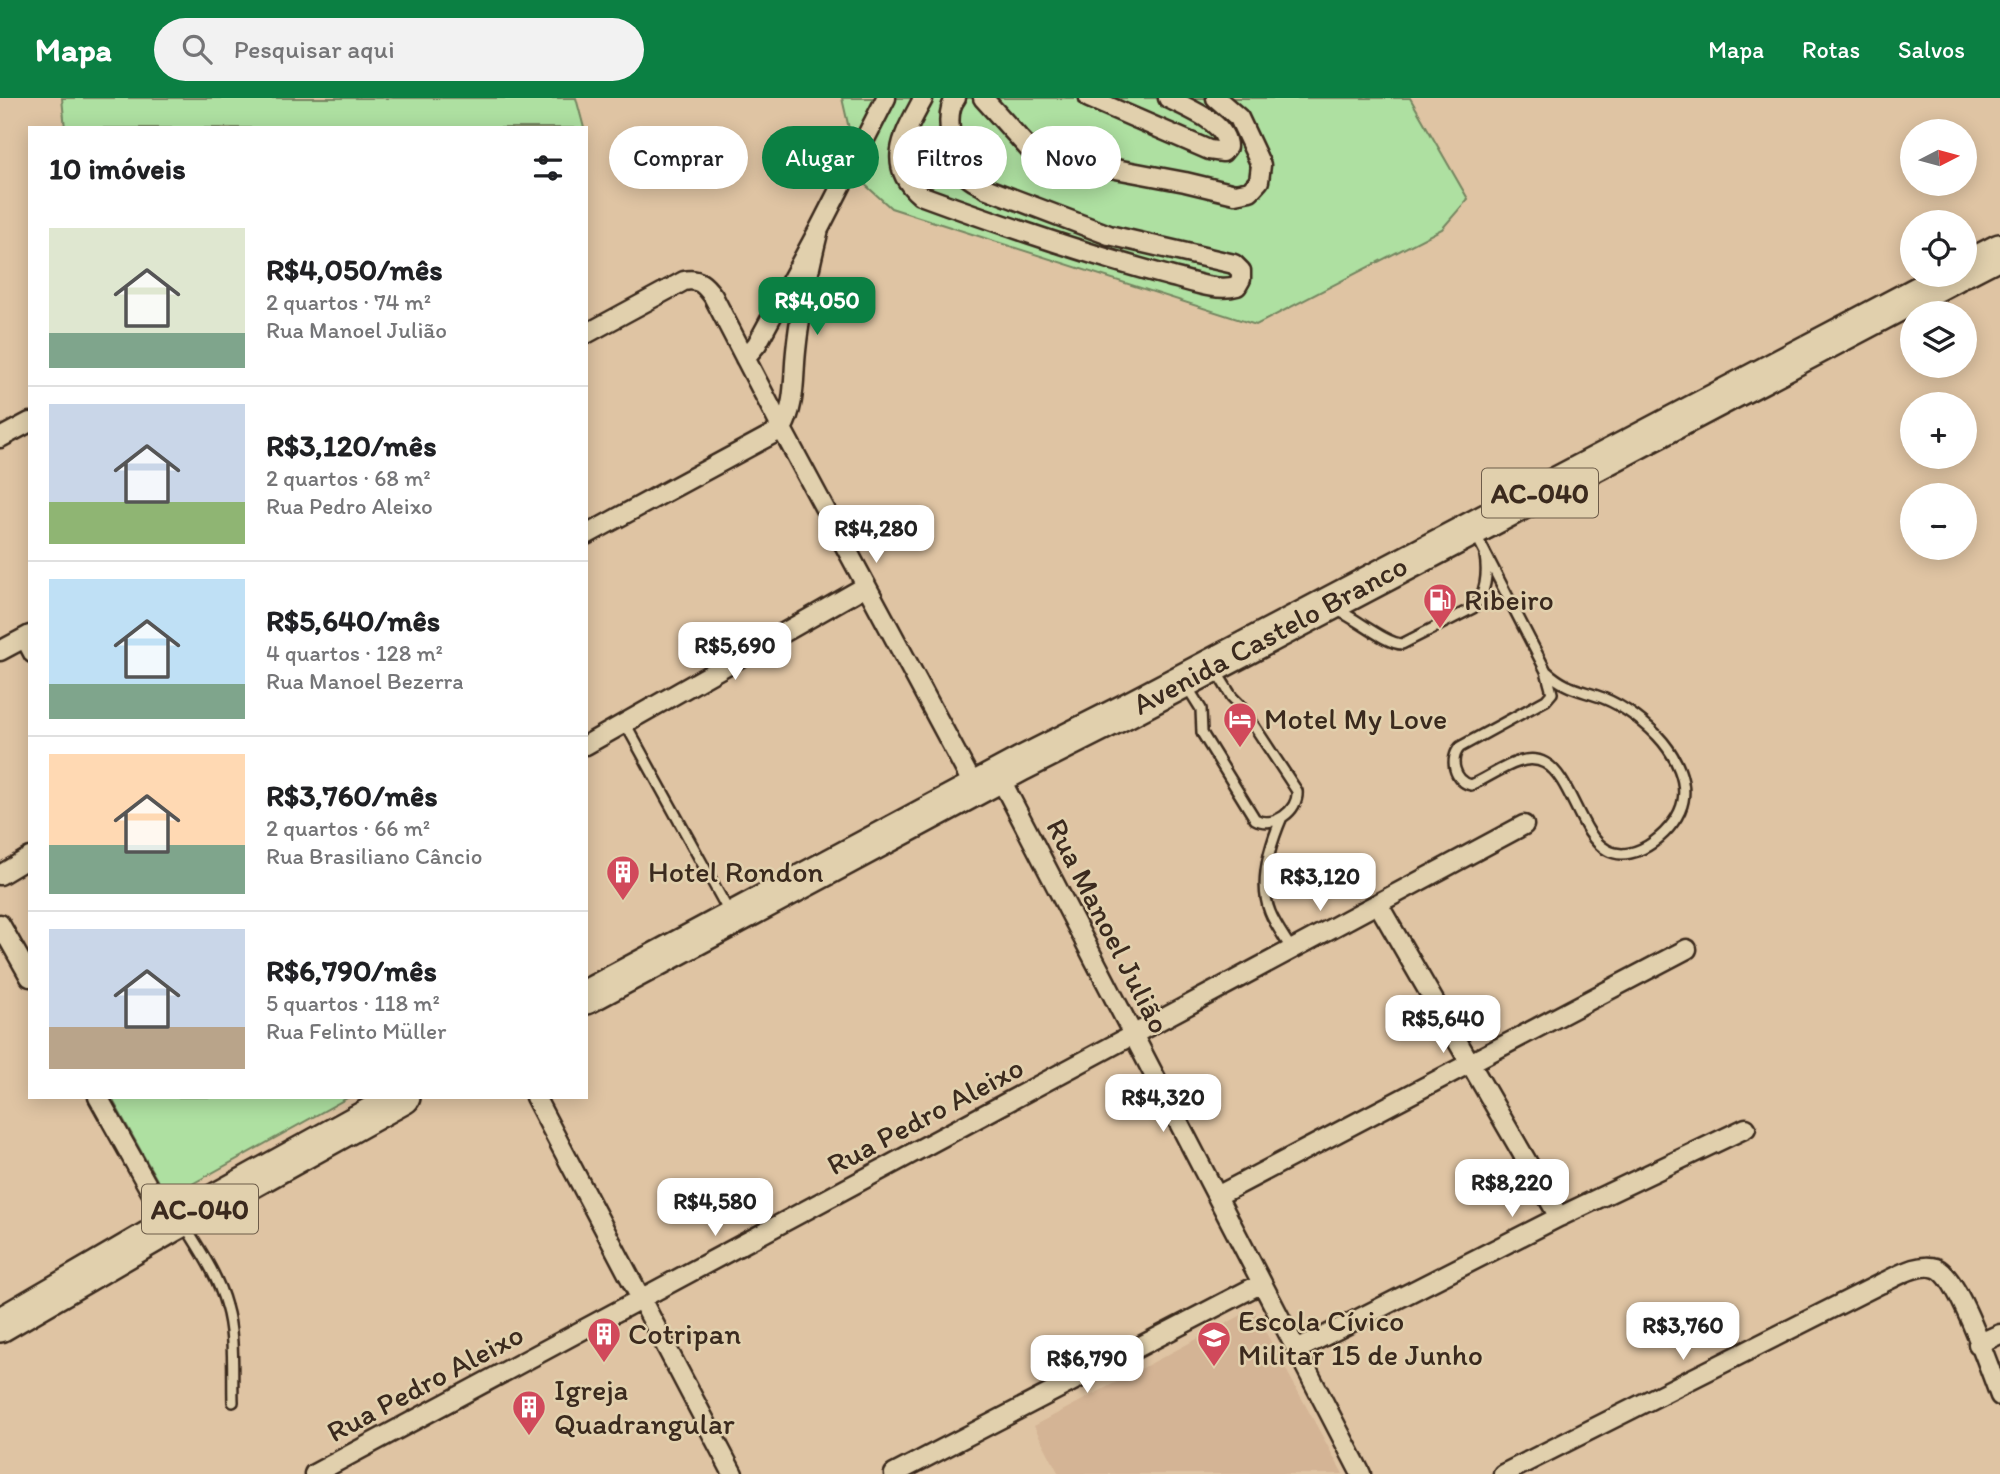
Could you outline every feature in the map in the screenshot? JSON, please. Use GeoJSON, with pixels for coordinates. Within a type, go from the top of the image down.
{"type":"FeatureCollection","features":[{"type":"Feature","properties":{"kind":"highway"},"geometry":{"type":"LineString","coordinates":[[1977,263],[2000,251]]}},
{"type":"Feature","properties":{"kind":"highway","name":"Avenida Castelo Branco"},"geometry":{"type":"LineString","coordinates":[[588,996],[987,782],[1326,605],[1478,538],[1932,287]]}},
{"type":"Feature","properties":{"kind":"highway","name":"AC-040"},"geometry":{"type":"LineString","coordinates":[[0,1325],[399,1099]]}},
{"type":"Feature","properties":{"kind":"street"},"geometry":{"type":"LineString","coordinates":[[745,358],[757,344],[820,229],[886,98]]}},
{"type":"Feature","properties":{"kind":"street"},"geometry":{"type":"LineString","coordinates":[[922,98],[904,135],[900,153],[902,171],[909,185],[920,195],[1025,233],[1134,267],[1228,289],[1237,286],[1241,271],[1234,264],[1109,235],[985,188],[967,176],[957,156],[948,116],[951,104],[956,98]]}},
{"type":"Feature","properties":{"kind":"street"},"geometry":{"type":"LineString","coordinates":[[984,98],[1031,151],[1041,155],[1235,194],[1250,191],[1259,181],[1261,166],[1239,118],[1216,98]]}},
{"type":"Feature","properties":{"kind":"street"},"geometry":{"type":"LineString","coordinates":[[1089,98],[1216,153],[1223,152],[1227,147],[1227,139],[1223,132],[1168,98]]}},
{"type":"Feature","properties":{"kind":"street"},"geometry":{"type":"LineString","coordinates":[[588,534],[782,429],[789,417],[793,400],[804,293],[820,229]]}},
{"type":"Feature","properties":{"kind":"street","name":"Rua Manoel Julião"},"geometry":{"type":"LineString","coordinates":[[588,333],[692,279],[706,286],[713,296],[866,586],[987,782],[1134,1036],[1361,1474]]}},
{"type":"Feature","properties":{"kind":"street"},"geometry":{"type":"LineString","coordinates":[[0,438],[28,423]]}},
{"type":"Feature","properties":{"kind":"street"},"geometry":{"type":"LineString","coordinates":[[588,745],[866,586]]}},
{"type":"Feature","properties":{"kind":"street"},"geometry":{"type":"LineString","coordinates":[[0,651],[25,637]]}},
{"type":"Feature","properties":{"kind":"street","name":"Rua Pedro Aleixo"},"geometry":{"type":"LineString","coordinates":[[314,1474],[1524,825]]}},
{"type":"Feature","properties":{"kind":"street"},"geometry":{"type":"LineString","coordinates":[[0,875],[28,858]]}},
{"type":"Feature","properties":{"kind":"street"},"geometry":{"type":"LineString","coordinates":[[1378,904],[1559,1217]]}},
{"type":"Feature","properties":{"kind":"street"},"geometry":{"type":"LineString","coordinates":[[0,924],[28,973]]}},
{"type":"Feature","properties":{"kind":"street"},"geometry":{"type":"LineString","coordinates":[[1217,1195],[1687,949]]}},
{"type":"Feature","properties":{"kind":"street"},"geometry":{"type":"LineString","coordinates":[[99,1099],[176,1223]]}},
{"type":"Feature","properties":{"kind":"street"},"geometry":{"type":"LineString","coordinates":[[536,1099],[733,1474]]}},
{"type":"Feature","properties":{"kind":"street"},"geometry":{"type":"LineString","coordinates":[[1297,1350],[1559,1217],[1746,1128]]}},
{"type":"Feature","properties":{"kind":"street"},"geometry":{"type":"LineString","coordinates":[[1503,1474],[1880,1284],[1910,1270],[1926,1266],[1946,1274],[1958,1291],[2000,1396]]}},
{"type":"Feature","properties":{"kind":"street"},"geometry":{"type":"LineString","coordinates":[[894,1474],[1262,1283]]}},
{"type":"Feature","properties":{"kind":"street"},"geometry":{"type":"LineString","coordinates":[[1978,1344],[2000,1334]]}},
{"type":"Feature","properties":{"kind":"lane"},"geometry":{"type":"LineString","coordinates":[[1326,605],[1349,615],[1394,644],[1402,644],[1473,608],[1480,601],[1486,573],[1478,538]]}},
{"type":"Feature","properties":{"kind":"lane"},"geometry":{"type":"LineString","coordinates":[[1478,538],[1546,671],[1552,693],[1546,700],[1460,747],[1454,753],[1453,764],[1463,782],[1471,785],[1517,762],[1532,760],[1546,763],[1558,776],[1594,837],[1606,850],[1622,854],[1641,849],[1659,838],[1675,823],[1684,801],[1682,777],[1674,757],[1661,740],[1615,704],[1571,689],[1546,671]]}},
{"type":"Feature","properties":{"kind":"lane"},"geometry":{"type":"LineString","coordinates":[[1183,681],[1200,709],[1202,733],[1255,819],[1272,823],[1294,806],[1298,799],[1297,791],[1213,665]]}},
{"type":"Feature","properties":{"kind":"lane"},"geometry":{"type":"LineString","coordinates":[[625,723],[733,918]]}},
{"type":"Feature","properties":{"kind":"lane"},"geometry":{"type":"LineString","coordinates":[[1283,816],[1269,853],[1266,896],[1270,912],[1292,950]]}},
{"type":"Feature","properties":{"kind":"lane"},"geometry":{"type":"LineString","coordinates":[[176,1223],[219,1285],[227,1307],[231,1329],[233,1402]]}},
{"type":"Feature","properties":{"kind":"shaded area","name":"Escola Cívico Militar 15 de Junho"},"geometry":{"type":"Polygon","coordinates":[[[1253,1309],[1343,1474],[1059,1474],[1034,1426],[1253,1309]]]}},
{"type":"Feature","properties":{"kind":"green space"},"geometry":{"type":"Polygon","coordinates":[[[62,98],[576,98],[583,126],[65,126],[62,98]]]}},
{"type":"Feature","properties":{"kind":"green space"},"geometry":{"type":"Polygon","coordinates":[[[842,98],[1410,98],[1468,199],[1442,229],[1256,325],[891,208],[870,189],[879,189],[879,126],[848,126],[842,98]]]}},
{"type":"Feature","properties":{"kind":"green space"},"geometry":{"type":"Polygon","coordinates":[[[112,1099],[345,1099],[167,1198],[112,1099]]]}},
{"type":"Feature","properties":{"kind":"place","name":"Ribeiro"},"geometry":{"type":"Point","coordinates":[1440,630]}},
{"type":"Feature","properties":{"kind":"place","name":"Motel My Love"},"geometry":{"type":"Point","coordinates":[1240,749]}},
{"type":"Feature","properties":{"kind":"place","name":"Hotel Rondon"},"geometry":{"type":"Point","coordinates":[623,902]}},
{"type":"Feature","properties":{"kind":"place","name":"Cotripan"},"geometry":{"type":"Point","coordinates":[604,1364]}},
{"type":"Feature","properties":{"kind":"place","name":"Escola Cívico Militar 15 de Junho"},"geometry":{"type":"Point","coordinates":[1214,1368]}},
{"type":"Feature","properties":{"kind":"place","name":"Igreja Quadrangular"},"geometry":{"type":"Point","coordinates":[529,1437]}}]}
